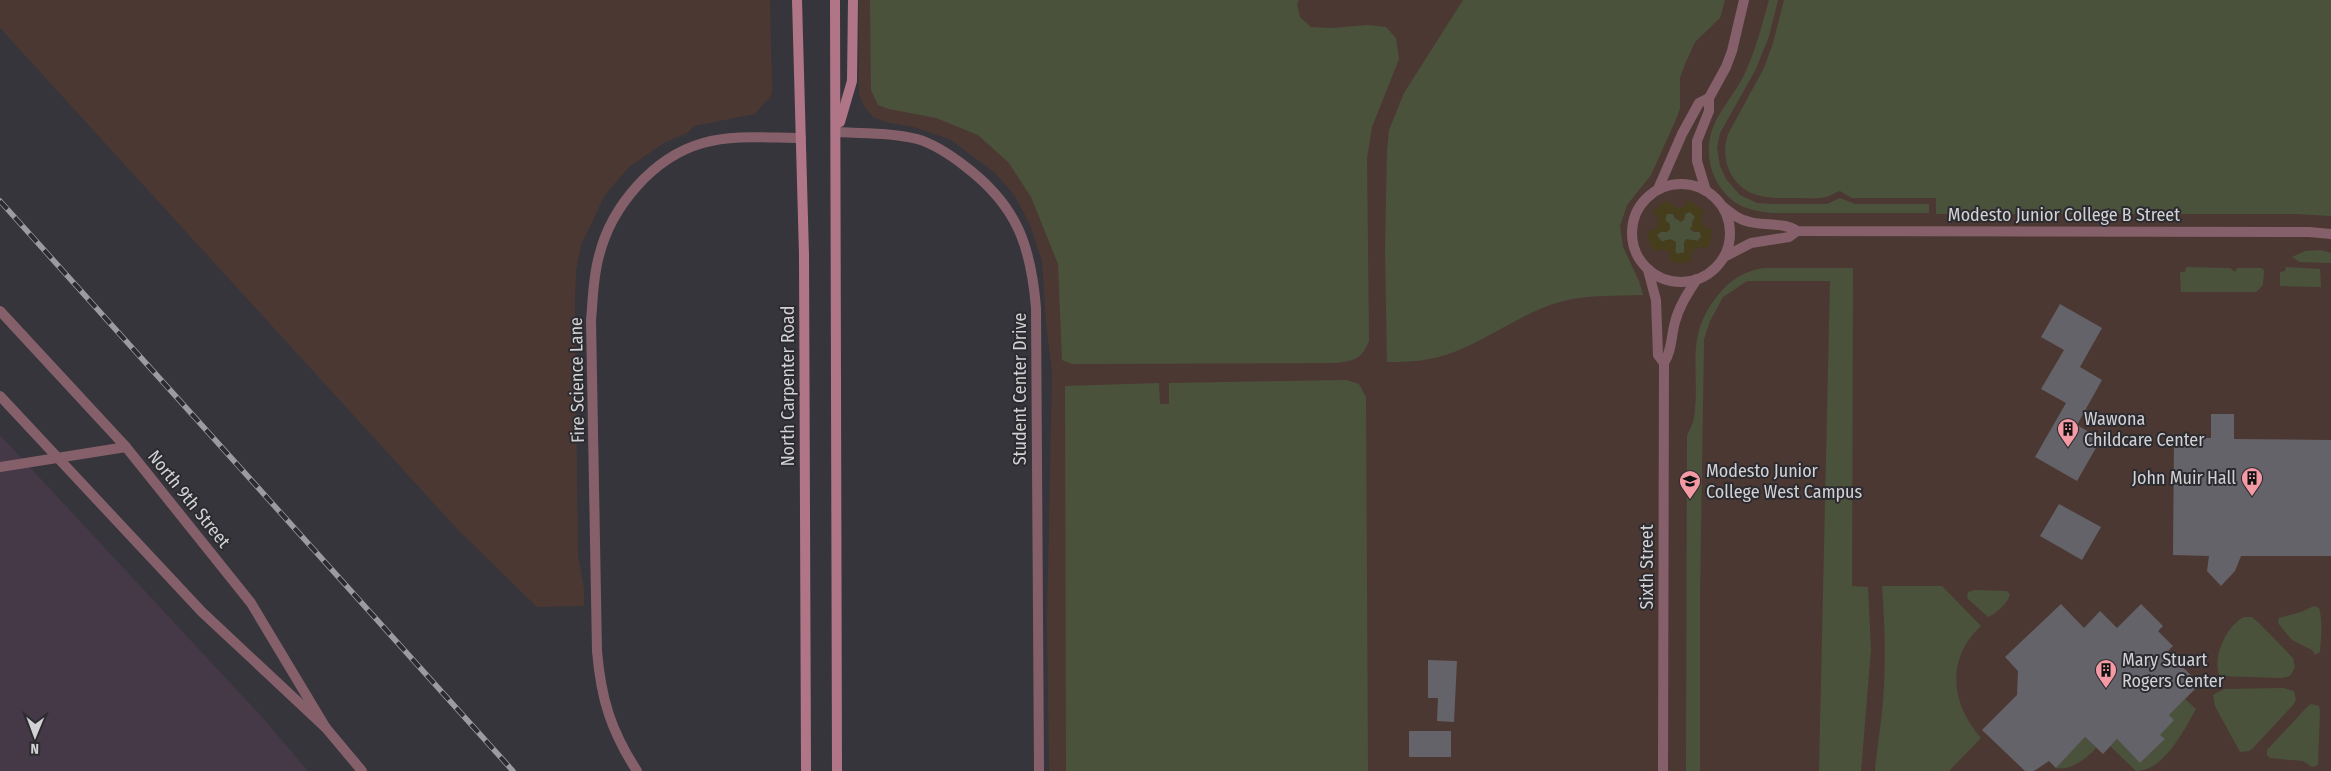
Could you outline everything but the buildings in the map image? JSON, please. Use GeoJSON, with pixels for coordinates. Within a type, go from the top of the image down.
{"type":"FeatureCollection","features":[{"type":"Feature","properties":{"kind":"main road","name":"North Carpenter Road"},"geometry":{"type":"LineString","coordinates":[[797,0],[804,255],[806,771]]}},
{"type":"Feature","properties":{"kind":"main road"},"geometry":{"type":"LineString","coordinates":[[835,0],[837,132],[835,256],[837,771]]}},
{"type":"Feature","properties":{"kind":"main road"},"geometry":{"type":"LineString","coordinates":[[837,132],[852,81],[853,0]]}},
{"type":"Feature","properties":{"kind":"street"},"geometry":{"type":"LineString","coordinates":[[1706,191],[1696,152],[1700,130],[1709,111],[1709,98],[1726,67],[1732,51],[1744,0]]}},
{"type":"Feature","properties":{"kind":"street"},"geometry":{"type":"LineString","coordinates":[[1658,189],[1683,184],[1706,191],[1722,206],[1728,219],[1730,233],[1724,257],[1712,270],[1697,279],[1672,282],[1647,269],[1634,249],[1631,236],[1632,224],[1642,202],[1658,189],[1682,134],[1699,103],[1709,98]]}},
{"type":"Feature","properties":{"kind":"street","name":"Student Center Drive"},"geometry":{"type":"LineString","coordinates":[[837,132],[874,134],[918,140],[950,154],[982,178],[1006,207],[1018,226],[1026,246],[1033,271],[1036,308],[1039,771]]}},
{"type":"Feature","properties":{"kind":"street","name":"Fire Science Lane"},"geometry":{"type":"LineString","coordinates":[[637,771],[613,730],[605,707],[600,686],[597,651],[591,320],[599,255],[612,222],[628,196],[655,169],[684,150],[704,143],[732,139],[801,138]]}},
{"type":"Feature","properties":{"kind":"street","name":"Modesto Junior College B Street"},"geometry":{"type":"LineString","coordinates":[[1722,206],[1732,214],[1749,222],[1790,226],[1797,231],[2309,232],[2331,234]]}},
{"type":"Feature","properties":{"kind":"street","name":"Modesto Junior College B Street"},"geometry":{"type":"LineString","coordinates":[[1724,257],[1751,243],[1789,237],[1797,231]]}},
{"type":"Feature","properties":{"kind":"street","name":"Sixth Street"},"geometry":{"type":"LineString","coordinates":[[1647,269],[1656,300],[1658,354],[1664,363],[1663,771]]}},
{"type":"Feature","properties":{"kind":"street","name":"Sixth Street"},"geometry":{"type":"LineString","coordinates":[[1664,363],[1670,355],[1673,328],[1679,309],[1697,279]]}},
{"type":"Feature","properties":{"kind":"street","name":"North 9th Street"},"geometry":{"type":"LineString","coordinates":[[0,311],[126,447],[251,603],[326,728]]}},
{"type":"Feature","properties":{"kind":"street","name":"North 9th Street"},"geometry":{"type":"LineString","coordinates":[[0,396],[202,612],[326,728],[362,771]]}},
{"type":"Feature","properties":{"kind":"street"},"geometry":{"type":"LineString","coordinates":[[0,467],[126,447]]}},
{"type":"Feature","properties":{"kind":"shaded area"},"geometry":{"type":"Polygon","coordinates":[[[0,0],[770,0],[772,91],[769,100],[755,114],[694,126],[687,133],[664,143],[629,167],[605,195],[581,245],[576,271],[575,303],[578,555],[584,589],[584,606],[537,607],[459,531],[0,28],[0,0]]]}},
{"type":"Feature","properties":{"kind":"shaded area","name":"Modesto Junior College West Campus"},"geometry":{"type":"Polygon","coordinates":[[[859,0],[2331,0],[2331,771],[1049,771],[1047,623],[1052,372],[1046,323],[1042,261],[1030,225],[1015,196],[995,173],[951,140],[914,127],[885,122],[873,117],[864,106],[859,94],[859,0]]]}},
{"type":"Feature","properties":{"kind":"shaded area"},"geometry":{"type":"Polygon","coordinates":[[[0,435],[262,717],[308,771],[0,771],[0,435]]]}},
{"type":"Feature","properties":{"kind":"green space"},"geometry":{"type":"Polygon","coordinates":[[[870,0],[1299,0],[1297,4],[1300,17],[1311,27],[1332,28],[1368,25],[1386,27],[1396,38],[1399,59],[1372,127],[1367,158],[1369,341],[1363,352],[1352,360],[1334,363],[1072,364],[1062,360],[1058,264],[1031,197],[1009,163],[978,135],[936,118],[878,105],[871,90],[870,0]]]}},
{"type":"Feature","properties":{"kind":"green space"},"geometry":{"type":"Polygon","coordinates":[[[1463,0],[1725,0],[1720,18],[1695,42],[1680,78],[1680,108],[1677,117],[1651,175],[1627,205],[1620,226],[1623,247],[1639,281],[1643,295],[1598,296],[1564,301],[1540,309],[1467,347],[1446,355],[1421,360],[1387,362],[1385,250],[1389,130],[1404,93],[1463,0]]]}},
{"type":"Feature","properties":{"kind":"green space"},"geometry":{"type":"Polygon","coordinates":[[[1769,0],[1778,0],[1769,36],[1756,69],[1720,133],[1717,148],[1720,166],[1726,179],[1740,195],[1757,203],[1827,204],[1840,198],[1855,204],[1929,204],[1929,213],[1771,213],[1740,206],[1725,193],[1714,177],[1711,168],[1709,149],[1712,130],[1749,64],[1769,0]]]}},
{"type":"Feature","properties":{"kind":"green space"},"geometry":{"type":"Polygon","coordinates":[[[1784,0],[2331,0],[2331,216],[2296,214],[1936,214],[1936,198],[1852,198],[1840,191],[1823,198],[1780,198],[1751,193],[1735,181],[1730,172],[1725,154],[1726,144],[1728,134],[1764,68],[1773,43],[1784,0]]]}},
{"type":"Feature","properties":{"kind":"green space"},"geometry":{"type":"Polygon","coordinates":[[[1690,212],[1695,216],[1692,222],[1693,232],[1700,232],[1701,237],[1698,241],[1692,240],[1684,245],[1684,253],[1677,254],[1675,252],[1676,245],[1666,240],[1662,242],[1657,235],[1661,231],[1667,232],[1665,215],[1670,213],[1673,214],[1675,219],[1684,220],[1685,214],[1690,212]]]}},
{"type":"Feature","properties":{"kind":"green space"},"geometry":{"type":"Polygon","coordinates":[[[2320,250],[2331,253],[2331,263],[2300,262],[2292,257],[2305,251],[2320,250]]]}},
{"type":"Feature","properties":{"kind":"green space"},"geometry":{"type":"Polygon","coordinates":[[[2186,267],[2230,268],[2235,272],[2237,268],[2261,268],[2264,270],[2263,285],[2256,292],[2181,292],[2180,272],[2185,272],[2186,267]]]}},
{"type":"Feature","properties":{"kind":"green space"},"geometry":{"type":"Polygon","coordinates":[[[2286,267],[2320,269],[2321,287],[2280,286],[2280,272],[2285,271],[2286,267]]]}},
{"type":"Feature","properties":{"kind":"green space"},"geometry":{"type":"Polygon","coordinates":[[[1764,268],[1853,268],[1852,586],[1868,587],[1871,650],[1861,771],[1819,771],[1830,281],[1747,281],[1723,297],[1710,321],[1704,339],[1700,595],[1700,771],[1686,771],[1687,436],[1693,422],[1696,401],[1697,339],[1708,310],[1719,294],[1739,276],[1764,268]]]}},
{"type":"Feature","properties":{"kind":"green space"},"geometry":{"type":"Polygon","coordinates":[[[1347,380],[1359,384],[1366,397],[1368,771],[1066,771],[1065,386],[1159,383],[1160,404],[1169,404],[1169,383],[1347,380]]]}},
{"type":"Feature","properties":{"kind":"green space"},"geometry":{"type":"Polygon","coordinates":[[[1882,586],[1942,586],[1981,626],[1969,639],[1962,653],[1957,667],[1956,682],[1963,711],[1981,738],[1949,771],[1875,771],[1885,673],[1882,586]]]}},
{"type":"Feature","properties":{"kind":"green space"},"geometry":{"type":"Polygon","coordinates":[[[1974,590],[2007,591],[2010,595],[2001,608],[1988,617],[1967,598],[1968,592],[1974,590]]]}},
{"type":"Feature","properties":{"kind":"green space"},"geometry":{"type":"Polygon","coordinates":[[[2314,606],[2319,608],[2321,624],[2320,652],[2315,655],[2312,650],[2292,640],[2278,623],[2279,618],[2314,606]]]}},
{"type":"Feature","properties":{"kind":"green space"},"geometry":{"type":"Polygon","coordinates":[[[2244,617],[2252,617],[2293,658],[2295,667],[2290,676],[2282,678],[2220,676],[2218,660],[2222,643],[2232,627],[2244,617]]]}},
{"type":"Feature","properties":{"kind":"green space"},"geometry":{"type":"Polygon","coordinates":[[[2283,688],[2294,691],[2296,700],[2293,705],[2253,748],[2249,751],[2240,752],[2215,706],[2213,695],[2224,689],[2283,688]]]}},
{"type":"Feature","properties":{"kind":"green space"},"geometry":{"type":"Polygon","coordinates":[[[2185,699],[2196,709],[2172,748],[2156,764],[2136,771],[2110,746],[2117,739],[2140,763],[2164,740],[2160,735],[2163,709],[2168,704],[2174,710],[2185,699]]]}},
{"type":"Feature","properties":{"kind":"green space"},"geometry":{"type":"Polygon","coordinates":[[[2311,704],[2319,706],[2320,711],[2318,765],[2312,767],[2303,761],[2270,758],[2267,755],[2267,750],[2311,704]]]}},
{"type":"Feature","properties":{"kind":"green space"},"geometry":{"type":"Polygon","coordinates":[[[2085,737],[2096,748],[2073,766],[2056,768],[2085,737]]]}},
{"type":"Feature","properties":{"kind":"sand"},"geometry":{"type":"Polygon","coordinates":[[[1669,200],[1675,207],[1684,207],[1688,200],[1705,211],[1701,217],[1702,222],[1705,227],[1712,229],[1707,249],[1700,247],[1695,249],[1691,254],[1692,261],[1685,263],[1670,262],[1669,252],[1663,249],[1654,251],[1650,245],[1647,232],[1657,226],[1657,218],[1653,213],[1657,207],[1669,200]],[[1690,212],[1685,214],[1684,220],[1680,222],[1673,214],[1667,214],[1665,220],[1670,224],[1670,229],[1657,235],[1662,242],[1670,239],[1676,242],[1675,250],[1677,254],[1685,252],[1684,243],[1686,239],[1697,241],[1701,237],[1700,232],[1690,230],[1695,217],[1690,212]]]}},
{"type":"Feature","properties":{"kind":"railway"},"geometry":{"type":"LineString","coordinates":[[0,201],[513,771]]}},
{"type":"Feature","properties":{"kind":"place","name":"Wawona Childcare Center"},"geometry":{"type":"Point","coordinates":[2068,448]}},
{"type":"Feature","properties":{"kind":"place","name":"John Muir Hall"},"geometry":{"type":"Point","coordinates":[2252,497]}},
{"type":"Feature","properties":{"kind":"place","name":"Modesto Junior College West Campus"},"geometry":{"type":"Point","coordinates":[1690,500]}},
{"type":"Feature","properties":{"kind":"place","name":"Mary Stuart Rogers Center"},"geometry":{"type":"Point","coordinates":[2106,689]}}]}
